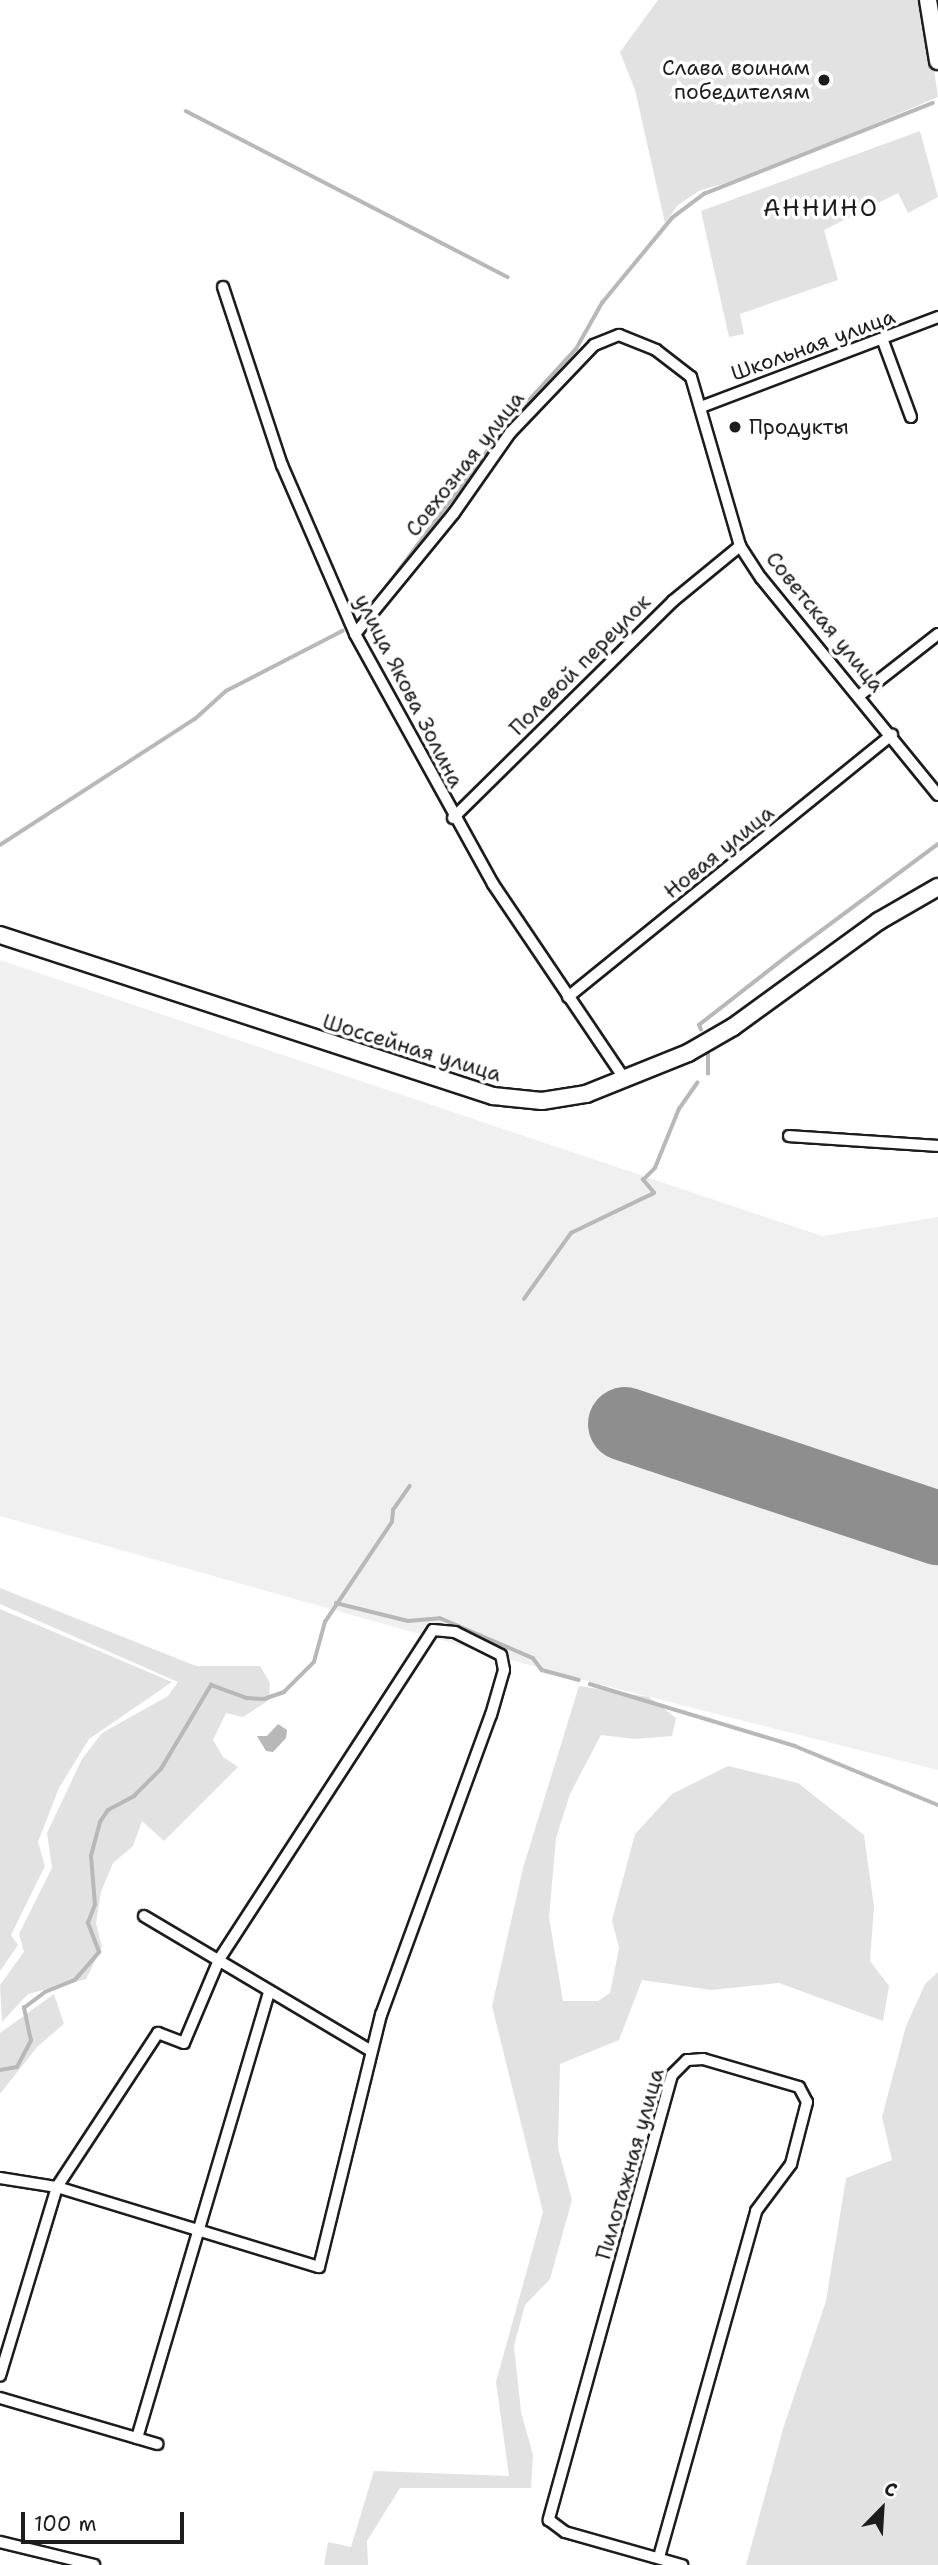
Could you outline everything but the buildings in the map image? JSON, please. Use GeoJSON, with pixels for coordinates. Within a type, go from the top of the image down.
{"type":"FeatureCollection","features":[{"type":"Feature","properties":{"kind":"main road"},"geometry":{"type":"LineString","coordinates":[[928,0],[938,61]]}},
{"type":"Feature","properties":{"kind":"main road","name":"Шоссейная улица"},"geometry":{"type":"LineString","coordinates":[[0,935],[493,1096],[542,1101],[586,1094],[625,1080],[733,1027],[879,921],[938,887]]}},
{"type":"Feature","properties":{"kind":"street","name":"улица Якова Золина"},"geometry":{"type":"LineString","coordinates":[[223,287],[282,465],[355,634],[453,818],[625,1080]]}},
{"type":"Feature","properties":{"kind":"street","name":"Школьная улица"},"geometry":{"type":"LineString","coordinates":[[701,407],[883,341],[938,317]]}},
{"type":"Feature","properties":{"kind":"street","name":"Совхозная улица"},"geometry":{"type":"LineString","coordinates":[[355,634],[454,513],[510,433],[594,345],[619,335],[637,340],[691,377]]}},
{"type":"Feature","properties":{"kind":"street"},"geometry":{"type":"LineString","coordinates":[[883,341],[911,417]]}},
{"type":"Feature","properties":{"kind":"street","name":"Советская улица"},"geometry":{"type":"LineString","coordinates":[[691,377],[701,407],[716,473],[740,546],[761,579],[860,695],[938,795]]}},
{"type":"Feature","properties":{"kind":"street","name":"Полевой переулок"},"geometry":{"type":"LineString","coordinates":[[453,818],[673,601],[740,546]]}},
{"type":"Feature","properties":{"kind":"street"},"geometry":{"type":"LineString","coordinates":[[860,695],[938,634]]}},
{"type":"Feature","properties":{"kind":"street","name":"Новая улица"},"geometry":{"type":"LineString","coordinates":[[568,997],[892,735]]}},
{"type":"Feature","properties":{"kind":"street"},"geometry":{"type":"LineString","coordinates":[[789,1136],[938,1146]]}},
{"type":"Feature","properties":{"kind":"street"},"geometry":{"type":"LineString","coordinates":[[0,2178],[57,2186],[198,2233],[319,2267],[370,2051],[504,1670],[501,1655],[482,1642],[455,1632],[433,1630],[219,1960],[184,2043],[158,2033],[57,2186],[0,2376]]}},
{"type":"Feature","properties":{"kind":"street"},"geometry":{"type":"LineString","coordinates":[[144,1916],[370,2051]]}},
{"type":"Feature","properties":{"kind":"street"},"geometry":{"type":"LineString","coordinates":[[137,2438],[269,1991]]}},
{"type":"Feature","properties":{"kind":"street","name":"Пилотажная улица"},"geometry":{"type":"LineString","coordinates":[[659,2557],[756,2211],[791,2164],[807,2102],[799,2087],[703,2059],[687,2060],[672,2075],[548,2520],[565,2532],[682,2565]]}},
{"type":"Feature","properties":{"kind":"street"},"geometry":{"type":"LineString","coordinates":[[0,2398],[157,2444]]}},
{"type":"Feature","properties":{"kind":"street"},"geometry":{"type":"LineString","coordinates":[[0,2542],[94,2565]]}},
{"type":"Feature","properties":{"kind":"shaded area"},"geometry":{"type":"Polygon","coordinates":[[[658,0],[924,0],[938,97],[755,174],[699,191],[678,205],[665,223],[635,90],[620,52],[658,0]]]}},
{"type":"Feature","properties":{"kind":"shaded area"},"geometry":{"type":"Polygon","coordinates":[[[920,131],[938,197],[908,213],[898,193],[824,230],[838,280],[740,314],[744,334],[729,337],[701,211],[920,131]]]}},
{"type":"Feature","properties":{"kind":"shaded area"},"geometry":{"type":"Polygon","coordinates":[[[0,960],[822,1236],[938,1217],[938,1770],[583,1680],[0,1516],[0,960]]]}},
{"type":"Feature","properties":{"kind":"shaded area"},"geometry":{"type":"Polygon","coordinates":[[[0,1588],[196,1666],[260,1666],[270,1683],[269,1700],[243,1717],[226,1713],[213,1740],[223,1757],[238,1767],[164,1841],[142,1821],[133,1846],[113,1863],[101,1892],[96,1923],[102,1947],[86,1979],[28,1994],[2,2022],[0,1985],[24,1952],[19,1934],[52,1868],[47,1833],[82,1759],[102,1733],[168,1696],[178,1682],[0,1604],[0,1588]]]}},
{"type":"Feature","properties":{"kind":"shaded area"},"geometry":{"type":"Polygon","coordinates":[[[0,1609],[172,1682],[89,1739],[59,1788],[38,1842],[45,1866],[11,1935],[18,1945],[0,1971],[0,1609]]]}},
{"type":"Feature","properties":{"kind":"shaded area"},"geometry":{"type":"Polygon","coordinates":[[[579,1686],[649,1697],[676,1718],[672,1736],[635,1739],[601,1735],[570,1794],[556,1838],[549,1917],[563,2001],[598,2001],[610,1993],[619,1948],[612,1920],[635,1834],[672,1794],[728,1766],[798,1783],[864,1835],[874,1907],[870,1961],[889,1986],[883,2021],[779,1983],[711,1990],[642,1980],[619,2040],[560,2064],[558,2148],[572,2200],[550,2279],[525,2305],[514,2346],[521,2412],[533,2455],[531,2488],[400,2488],[367,2541],[368,2565],[324,2565],[328,2542],[351,2547],[374,2471],[509,2476],[496,2382],[543,2212],[492,2006],[523,1868],[579,1686]]]}},
{"type":"Feature","properties":{"kind":"shaded area"},"geometry":{"type":"Polygon","coordinates":[[[278,1724],[287,1730],[286,1738],[273,1752],[266,1751],[257,1736],[267,1736],[278,1724]]]}},
{"type":"Feature","properties":{"kind":"shaded area"},"geometry":{"type":"Polygon","coordinates":[[[938,1972],[938,2565],[746,2565],[783,2429],[826,2301],[846,2178],[892,2160],[882,2117],[906,2026],[925,1984],[938,1972]]]}},
{"type":"Feature","properties":{"kind":"shaded area"},"geometry":{"type":"Polygon","coordinates":[[[54,1994],[64,2024],[37,2047],[0,2094],[0,2033],[54,1994]]]}},
{"type":"Feature","properties":{"kind":"waterway"},"geometry":{"type":"LineString","coordinates":[[376,601],[508,423],[576,349],[602,303],[672,218],[704,194],[933,103]]}},
{"type":"Feature","properties":{"kind":"waterway"},"geometry":{"type":"LineString","coordinates":[[186,111],[508,277]]}},
{"type":"Feature","properties":{"kind":"waterway"},"geometry":{"type":"LineString","coordinates":[[0,845],[195,719],[226,691],[342,631]]}},
{"type":"Feature","properties":{"kind":"waterway"},"geometry":{"type":"LineString","coordinates":[[701,1030],[699,1025],[938,844]]}},
{"type":"Feature","properties":{"kind":"waterway"},"geometry":{"type":"LineString","coordinates":[[708,1050],[708,1074]]}},
{"type":"Feature","properties":{"kind":"waterway"},"geometry":{"type":"LineString","coordinates":[[524,1299],[571,1233],[654,1193],[643,1180],[655,1168],[679,1109],[697,1083]]}},
{"type":"Feature","properties":{"kind":"waterway"},"geometry":{"type":"LineString","coordinates":[[0,2070],[17,2067],[31,2041],[24,2008],[45,1992],[75,1980],[99,1952],[88,1923],[95,1905],[91,1856],[100,1822],[108,1810],[134,1796],[161,1769],[211,1685],[247,1698],[264,1699],[284,1692],[314,1662],[325,1622],[392,1522],[393,1510],[410,1486]]}},
{"type":"Feature","properties":{"kind":"waterway"},"geometry":{"type":"LineString","coordinates":[[336,1603],[408,1621],[440,1618],[533,1658],[542,1670],[579,1680]]}},
{"type":"Feature","properties":{"kind":"waterway"},"geometry":{"type":"LineString","coordinates":[[590,1684],[795,1746],[938,1805]]}},
{"type":"Feature","properties":{"kind":"runway"},"geometry":{"type":"LineString","coordinates":[[625,1424],[938,1528]]}},
{"type":"Feature","properties":{"kind":"place","name":"Слава воинам победителям"},"geometry":{"type":"Point","coordinates":[824,80]}},
{"type":"Feature","properties":{"kind":"place","name":"Продукты"},"geometry":{"type":"Point","coordinates":[735,427]}},
{"type":"Feature","properties":{"kind":"district","name":"АННИНО"},"geometry":{"type":"Point","coordinates":[821,209]}}]}
